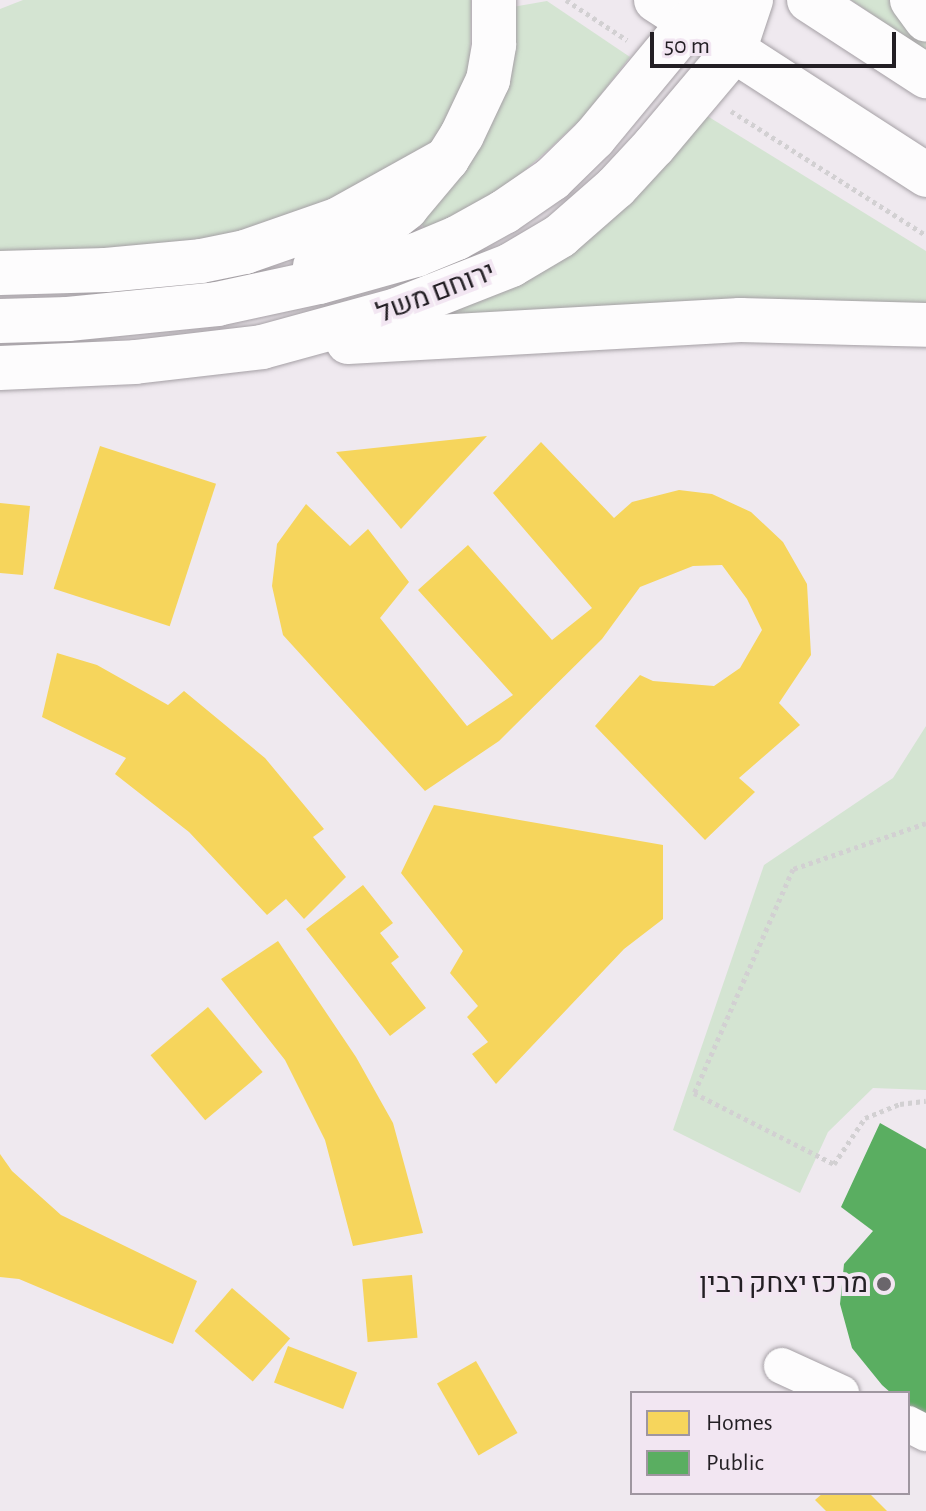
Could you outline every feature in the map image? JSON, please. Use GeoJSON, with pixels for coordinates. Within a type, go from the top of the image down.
{"type":"FeatureCollection","features":[{"type":"Feature","properties":{"kind":"main road"},"geometry":{"type":"LineString","coordinates":[[217,304],[321,264],[362,241],[406,208],[447,159],[488,80],[494,45],[494,0]]}},
{"type":"Feature","properties":{"kind":"main road","name":"ירוחם משל"},"geometry":{"type":"LineString","coordinates":[[0,368],[135,362],[262,347],[397,310],[511,265],[560,236],[616,187],[734,51],[751,0]]}},
{"type":"Feature","properties":{"kind":"main road"},"geometry":{"type":"LineString","coordinates":[[809,0],[926,76]]}},
{"type":"Feature","properties":{"kind":"main road"},"geometry":{"type":"LineString","coordinates":[[912,0],[926,19]]}},
{"type":"Feature","properties":{"kind":"main road"},"geometry":{"type":"LineString","coordinates":[[689,7],[734,51],[926,175]]}},
{"type":"Feature","properties":{"kind":"main road","name":"ירוחם משל"},"geometry":{"type":"LineString","coordinates":[[0,321],[68,319],[217,304],[319,282],[416,255],[493,219],[552,179],[594,138],[659,62],[689,7]]}},
{"type":"Feature","properties":{"kind":"main road"},"geometry":{"type":"LineString","coordinates":[[0,273],[106,270],[201,261],[245,252],[339,219],[447,159]]}},
{"type":"Feature","properties":{"kind":"main road"},"geometry":{"type":"LineString","coordinates":[[262,347],[740,320],[926,325]]}},
{"type":"Feature","properties":{"kind":"street"},"geometry":{"type":"LineString","coordinates":[[782,1366],[837,1391]]}},
{"type":"Feature","properties":{"kind":"path"},"geometry":{"type":"LineString","coordinates":[[566,0],[659,62]]}},
{"type":"Feature","properties":{"kind":"path"},"geometry":{"type":"LineString","coordinates":[[700,92],[926,235]]}},
{"type":"Feature","properties":{"kind":"path"},"geometry":{"type":"LineString","coordinates":[[926,823],[793,869],[694,1093],[834,1164],[865,1118],[900,1104],[926,1101]]}},
{"type":"Feature","properties":{"kind":"green space"},"geometry":{"type":"Polygon","coordinates":[[[23,0],[471,0],[470,67],[440,134],[421,154],[281,224],[201,242],[0,257],[0,9],[23,0]]]}},
{"type":"Feature","properties":{"kind":"green space"},"geometry":{"type":"Polygon","coordinates":[[[851,0],[892,0],[926,39],[926,51],[851,0]]]}},
{"type":"Feature","properties":{"kind":"green space"},"geometry":{"type":"Polygon","coordinates":[[[547,1],[630,57],[584,116],[548,150],[503,189],[429,235],[417,217],[506,8],[547,1]]]}},
{"type":"Feature","properties":{"kind":"green space"},"geometry":{"type":"Polygon","coordinates":[[[704,114],[926,251],[926,312],[420,330],[704,114]]]}},
{"type":"Feature","properties":{"kind":"green space"},"geometry":{"type":"Polygon","coordinates":[[[926,726],[926,1090],[873,1088],[828,1132],[800,1193],[673,1130],[764,865],[893,778],[926,726]]]}},
{"type":"Feature","properties":{"kind":"building: Homes"},"geometry":{"type":"Polygon","coordinates":[[[487,436],[401,529],[336,452],[487,436]]]}},
{"type":"Feature","properties":{"kind":"building: Homes"},"geometry":{"type":"Polygon","coordinates":[[[541,442],[614,518],[632,502],[679,490],[712,494],[751,512],[783,542],[807,584],[811,655],[779,703],[800,725],[739,778],[755,792],[705,840],[595,726],[640,675],[653,681],[714,686],[740,668],[762,630],[747,599],[722,565],[693,566],[640,587],[602,639],[499,741],[425,791],[283,635],[272,586],[277,544],[306,504],[350,546],[368,529],[409,582],[380,618],[467,726],[513,695],[418,590],[468,545],[552,640],[592,608],[493,493],[541,442]]]}},
{"type":"Feature","properties":{"kind":"building: Homes"},"geometry":{"type":"Polygon","coordinates":[[[100,446],[216,484],[170,626],[54,589],[100,446]]]}},
{"type":"Feature","properties":{"kind":"building: Homes"},"geometry":{"type":"Polygon","coordinates":[[[0,503],[30,506],[23,575],[0,573],[0,503]]]}},
{"type":"Feature","properties":{"kind":"building: Homes"},"geometry":{"type":"Polygon","coordinates":[[[57,653],[97,665],[168,705],[184,691],[265,758],[324,829],[313,837],[346,877],[304,919],[286,899],[267,915],[189,832],[115,774],[126,758],[42,717],[57,653]]]}},
{"type":"Feature","properties":{"kind":"building: Homes"},"geometry":{"type":"Polygon","coordinates":[[[434,805],[663,845],[663,919],[624,949],[496,1084],[472,1054],[488,1042],[467,1017],[478,1006],[450,973],[463,951],[401,873],[434,805]]]}},
{"type":"Feature","properties":{"kind":"building: Homes"},"geometry":{"type":"Polygon","coordinates":[[[363,885],[393,923],[380,933],[399,957],[391,963],[426,1008],[390,1036],[306,929],[363,885]]]}},
{"type":"Feature","properties":{"kind":"building: Homes"},"geometry":{"type":"Polygon","coordinates":[[[278,941],[356,1057],[393,1123],[423,1233],[353,1246],[325,1140],[285,1060],[221,979],[278,941]]]}},
{"type":"Feature","properties":{"kind":"building: Homes"},"geometry":{"type":"Polygon","coordinates":[[[208,1007],[263,1072],[205,1120],[151,1055],[208,1007]]]}},
{"type":"Feature","properties":{"kind":"building: Homes"},"geometry":{"type":"Polygon","coordinates":[[[0,1154],[12,1171],[61,1215],[197,1281],[173,1344],[19,1279],[0,1277],[0,1154]]]}},
{"type":"Feature","properties":{"kind":"building: Homes"},"geometry":{"type":"Polygon","coordinates":[[[412,1275],[417,1338],[368,1342],[362,1279],[412,1275]]]}},
{"type":"Feature","properties":{"kind":"building: Homes"},"geometry":{"type":"Polygon","coordinates":[[[232,1288],[290,1339],[253,1382],[195,1331],[232,1288]]]}},
{"type":"Feature","properties":{"kind":"building: Homes"},"geometry":{"type":"Polygon","coordinates":[[[288,1346],[357,1373],[343,1409],[274,1382],[288,1346]]]}},
{"type":"Feature","properties":{"kind":"building: Homes"},"geometry":{"type":"Polygon","coordinates":[[[476,1361],[518,1433],[479,1455],[437,1384],[476,1361]]]}},
{"type":"Feature","properties":{"kind":"building: Homes"},"geometry":{"type":"Polygon","coordinates":[[[821,1495],[871,1495],[887,1511],[826,1511],[815,1500],[821,1495]]]}},
{"type":"Feature","properties":{"kind":"building: Public","name":"מרכז יצחק רבין"},"geometry":{"type":"Polygon","coordinates":[[[880,1123],[926,1149],[926,1414],[910,1408],[910,1391],[889,1391],[882,1385],[852,1348],[840,1304],[844,1264],[873,1231],[841,1207],[880,1123]]]}},
{"type":"Feature","properties":{"kind":"place","name":"מרכז יצחק רבין"},"geometry":{"type":"Point","coordinates":[884,1284]}}]}
